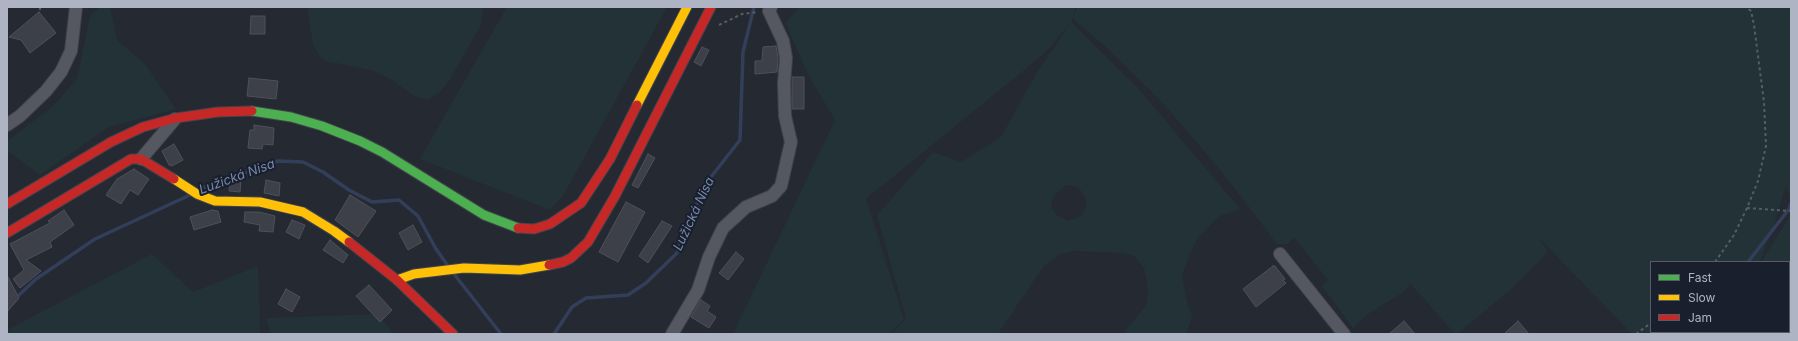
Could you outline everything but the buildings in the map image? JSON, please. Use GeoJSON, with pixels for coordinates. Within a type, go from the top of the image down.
{"type":"FeatureCollection","features":[{"type":"Feature","properties":{"kind":"street"},"geometry":{"type":"LineString","coordinates":[[7,125],[20,116],[46,91],[62,72],[71,51],[76,7]]}},
{"type":"Feature","properties":{"kind":"street"},"geometry":{"type":"LineString","coordinates":[[7,204],[111,142],[143,127],[176,118],[218,112],[248,110],[291,117],[322,126],[382,152],[484,215],[521,229],[534,229],[550,224],[581,203],[595,183],[610,159],[687,7]]}},
{"type":"Feature","properties":{"kind":"street"},"geometry":{"type":"LineString","coordinates":[[397,280],[414,274],[464,268],[520,270],[563,262],[571,258],[588,242],[615,196],[711,7]]}},
{"type":"Feature","properties":{"kind":"street"},"geometry":{"type":"LineString","coordinates":[[672,334],[698,290],[723,228],[746,207],[772,196],[781,186],[791,142],[785,103],[784,83],[786,58],[783,41],[770,9]]}},
{"type":"Feature","properties":{"kind":"street"},"geometry":{"type":"LineString","coordinates":[[141,159],[176,118]]}},
{"type":"Feature","properties":{"kind":"street"},"geometry":{"type":"LineString","coordinates":[[7,232],[131,159],[141,159],[194,192],[215,202],[260,202],[303,212],[334,230],[397,280],[453,334]]}},
{"type":"Feature","properties":{"kind":"street"},"geometry":{"type":"LineString","coordinates":[[1280,254],[1344,334]]}},
{"type":"Feature","properties":{"kind":"path"},"geometry":{"type":"LineString","coordinates":[[1716,261],[1734,235],[1747,208],[1758,181],[1766,146],[1764,102],[1754,25],[1751,11],[1746,7]]}},
{"type":"Feature","properties":{"kind":"path"},"geometry":{"type":"LineString","coordinates":[[715,27],[742,14],[770,9]]}},
{"type":"Feature","properties":{"kind":"path"},"geometry":{"type":"LineString","coordinates":[[1747,208],[1791,211]]}},
{"type":"Feature","properties":{"kind":"path"},"geometry":{"type":"LineString","coordinates":[[1636,334],[1650,324]]}},
{"type":"Feature","properties":{"kind":"shaded area"},"geometry":{"type":"Polygon","coordinates":[[[100,7],[110,7],[117,40],[144,63],[176,109],[109,127],[40,175],[7,150],[7,141],[53,106],[77,79],[90,16],[100,7]]]}},
{"type":"Feature","properties":{"kind":"shaded area"},"geometry":{"type":"Polygon","coordinates":[[[307,7],[483,7],[481,25],[450,79],[439,93],[428,100],[416,97],[392,80],[375,71],[326,61],[321,58],[313,45],[307,7]]]}},
{"type":"Feature","properties":{"kind":"shaded area"},"geometry":{"type":"Polygon","coordinates":[[[507,7],[667,7],[563,196],[550,210],[420,159],[507,7]]]}},
{"type":"Feature","properties":{"kind":"shaded area"},"geometry":{"type":"Polygon","coordinates":[[[800,7],[1076,7],[1072,21],[1045,53],[866,199],[904,319],[890,334],[733,334],[835,120],[809,76],[785,23],[800,7]]]}},
{"type":"Feature","properties":{"kind":"shaded area"},"geometry":{"type":"Polygon","coordinates":[[[1077,7],[1791,7],[1791,200],[1786,186],[1775,222],[1760,261],[1650,261],[1650,333],[1713,333],[1712,334],[1632,334],[1538,237],[1548,252],[1510,290],[1457,334],[1455,334],[1410,283],[1405,291],[1368,314],[1353,328],[1322,286],[1328,280],[1297,241],[1293,238],[1288,244],[1277,244],[1222,172],[1161,101],[1107,48],[1073,19],[1077,7]]]}},
{"type":"Feature","properties":{"kind":"shaded area"},"geometry":{"type":"Polygon","coordinates":[[[1071,22],[1137,87],[1240,209],[1219,216],[1197,239],[1189,256],[1182,276],[1186,298],[1192,317],[1186,334],[1123,334],[1147,304],[1148,286],[1144,268],[1134,256],[1122,253],[1075,251],[1060,254],[1043,267],[998,334],[892,334],[906,318],[877,215],[933,152],[961,162],[1001,137],[1036,74],[1071,22]],[[1065,185],[1053,197],[1051,208],[1057,215],[1068,221],[1080,217],[1085,210],[1087,200],[1078,187],[1065,185]]]}},
{"type":"Feature","properties":{"kind":"shaded area"},"geometry":{"type":"Polygon","coordinates":[[[1791,215],[1791,334],[1750,333],[1790,333],[1790,261],[1762,261],[1791,215]]]}},
{"type":"Feature","properties":{"kind":"shaded area"},"geometry":{"type":"Polygon","coordinates":[[[152,254],[193,292],[258,266],[260,333],[7,334],[7,330],[152,254]]]}},
{"type":"Feature","properties":{"kind":"shaded area"},"geometry":{"type":"Polygon","coordinates":[[[378,314],[390,329],[390,334],[271,334],[266,318],[378,314]]]}},
{"type":"Feature","properties":{"kind":"waterway","name":"Lužická Nisa"},"geometry":{"type":"LineString","coordinates":[[554,334],[572,307],[586,298],[628,295],[646,283],[677,253],[686,227],[707,182],[740,140],[743,52],[754,7]]}},
{"type":"Feature","properties":{"kind":"waterway","name":"Lužická Nisa"},"geometry":{"type":"LineString","coordinates":[[200,189],[278,161],[303,162],[323,172],[349,190],[372,202],[399,200],[418,216],[436,249],[448,266]]}},
{"type":"Feature","properties":{"kind":"waterway","name":"Lužická Nisa"},"geometry":{"type":"LineString","coordinates":[[19,295],[36,279],[95,239],[190,195]]}},
{"type":"Feature","properties":{"kind":"waterway"},"geometry":{"type":"LineString","coordinates":[[1749,261],[1789,209],[1791,203]]}},
{"type":"Feature","properties":{"kind":"waterway","name":"Lužická Nisa"},"geometry":{"type":"LineString","coordinates":[[454,274],[501,334]]}},
{"type":"Feature","properties":{"kind":"traffic: fast"},"geometry":{"type":"LineString","coordinates":[[252,111],[291,117],[322,126],[360,141],[382,152],[484,215],[518,228]]}},
{"type":"Feature","properties":{"kind":"traffic: slow"},"geometry":{"type":"LineString","coordinates":[[637,105],[687,7]]}},
{"type":"Feature","properties":{"kind":"traffic: slow"},"geometry":{"type":"LineString","coordinates":[[174,179],[197,194],[215,201],[260,202],[303,212],[349,242]]}},
{"type":"Feature","properties":{"kind":"traffic: slow"},"geometry":{"type":"LineString","coordinates":[[397,280],[414,274],[464,268],[520,270],[549,265]]}},
{"type":"Feature","properties":{"kind":"traffic: jam"},"geometry":{"type":"LineString","coordinates":[[549,265],[563,262],[571,258],[588,242],[615,196],[711,7]]}},
{"type":"Feature","properties":{"kind":"traffic: jam"},"geometry":{"type":"LineString","coordinates":[[518,228],[534,229],[550,224],[581,203],[610,159],[637,105]]}},
{"type":"Feature","properties":{"kind":"traffic: jam"},"geometry":{"type":"LineString","coordinates":[[7,204],[111,142],[143,127],[176,118],[218,112],[252,111]]}},
{"type":"Feature","properties":{"kind":"traffic: jam"},"geometry":{"type":"LineString","coordinates":[[7,233],[131,159],[141,159],[174,179]]}},
{"type":"Feature","properties":{"kind":"traffic: jam"},"geometry":{"type":"LineString","coordinates":[[349,242],[397,280],[453,334]]}}]}
